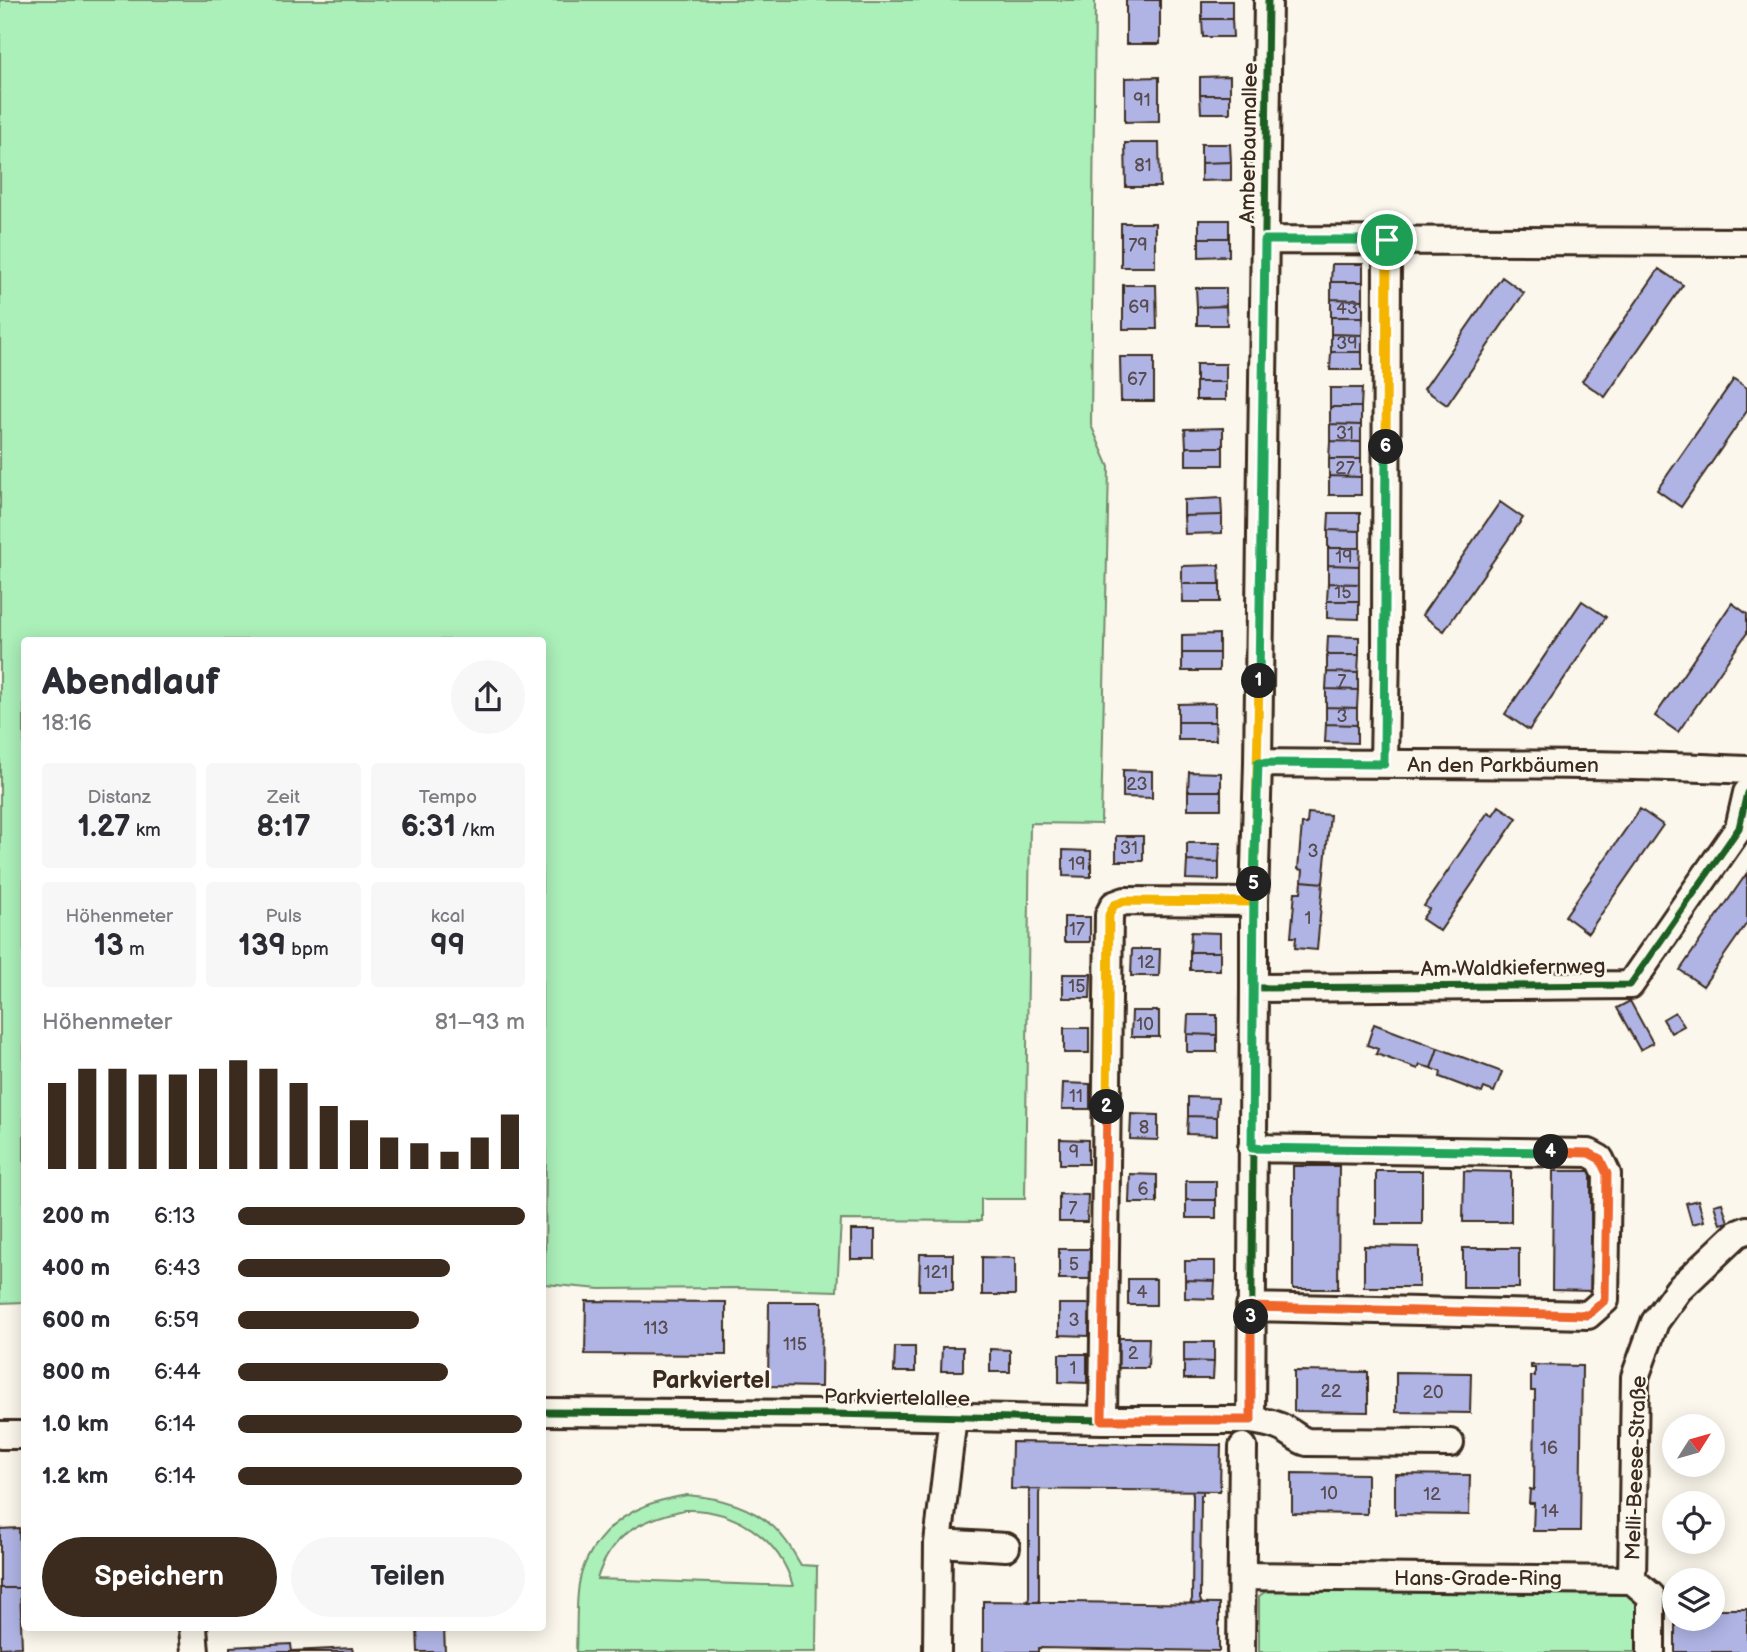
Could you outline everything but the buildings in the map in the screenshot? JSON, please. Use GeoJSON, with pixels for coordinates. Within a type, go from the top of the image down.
{"type":"FeatureCollection","features":[{"type":"Feature","properties":{"kind":"street","name":"Amberbaumallee"},"geometry":{"type":"LineString","coordinates":[[1251,1420],[1254,902],[1268,0]]}},
{"type":"Feature","properties":{"kind":"street"},"geometry":{"type":"LineString","coordinates":[[1265,240],[1747,242]]}},
{"type":"Feature","properties":{"kind":"street"},"geometry":{"type":"LineString","coordinates":[[1384,764],[1387,240]]}},
{"type":"Feature","properties":{"kind":"street","name":"An den Parkbäumen"},"geometry":{"type":"LineString","coordinates":[[1258,763],[1515,763],[1747,770]]}},
{"type":"Feature","properties":{"kind":"street","name":"Am Waldkiefernweg"},"geometry":{"type":"LineString","coordinates":[[1254,988],[1630,985],[1739,828],[1747,793]]}},
{"type":"Feature","properties":{"kind":"street"},"geometry":{"type":"LineString","coordinates":[[1102,1420],[1109,915],[1114,905],[1125,901],[1254,902]]}},
{"type":"Feature","properties":{"kind":"street"},"geometry":{"type":"LineString","coordinates":[[1251,1307],[1588,1315],[1605,1300],[1607,1174],[1600,1159],[1589,1153],[1252,1148]]}},
{"type":"Feature","properties":{"kind":"street","name":"Melli-Beese-Straße"},"geometry":{"type":"LineString","coordinates":[[1632,1580],[1635,1377],[1655,1322],[1678,1290],[1737,1234],[1747,1230]]}},
{"type":"Feature","properties":{"kind":"street","name":"Parkviertelallee"},"geometry":{"type":"LineString","coordinates":[[546,1412],[1251,1420],[1274,1424],[1288,1430],[1297,1439],[1307,1442],[1450,1443]]}},
{"type":"Feature","properties":{"kind":"street"},"geometry":{"type":"LineString","coordinates":[[937,1652],[939,1543],[953,1416]]}},
{"type":"Feature","properties":{"kind":"street"},"geometry":{"type":"LineString","coordinates":[[0,1435],[21,1435]]}},
{"type":"Feature","properties":{"kind":"street"},"geometry":{"type":"LineString","coordinates":[[1241,1652],[1243,1447]]}},
{"type":"Feature","properties":{"kind":"street"},"geometry":{"type":"LineString","coordinates":[[939,1543],[1006,1546]]}},
{"type":"Feature","properties":{"kind":"street","name":"Hans-Grade-Ring"},"geometry":{"type":"LineString","coordinates":[[1242,1576],[1632,1580]]}},
{"type":"Feature","properties":{"kind":"street"},"geometry":{"type":"LineString","coordinates":[[1632,1580],[1651,1596],[1651,1652]]}},
{"type":"Feature","properties":{"kind":"street"},"geometry":{"type":"LineString","coordinates":[[193,1631],[195,1652]]}},
{"type":"Feature","properties":{"kind":"green space"},"geometry":{"type":"Polygon","coordinates":[[[0,0],[1095,0],[1091,425],[1109,467],[1101,824],[1030,823],[1025,1199],[981,1199],[981,1221],[841,1220],[837,1291],[737,1288],[600,1289],[546,1284],[546,637],[21,637],[21,1302],[0,1303],[0,0]]]}},
{"type":"Feature","properties":{"kind":"green space"},"geometry":{"type":"Polygon","coordinates":[[[687,1495],[729,1502],[754,1513],[777,1530],[801,1565],[817,1566],[816,1652],[576,1652],[580,1578],[591,1551],[609,1529],[632,1512],[655,1502],[687,1495]],[[684,1510],[668,1514],[629,1531],[610,1551],[597,1579],[793,1586],[777,1553],[752,1529],[720,1514],[684,1510]]]}},
{"type":"Feature","properties":{"kind":"green space"},"geometry":{"type":"Polygon","coordinates":[[[1481,1589],[1632,1593],[1638,1596],[1640,1652],[1259,1652],[1259,1596],[1268,1590],[1481,1589]]]}},
{"type":"Feature","properties":{"kind":"cycle path"},"geometry":{"type":"LineString","coordinates":[[546,1412],[1251,1420],[1254,902],[1268,0]]}},
{"type":"Feature","properties":{"kind":"cycle path"},"geometry":{"type":"LineString","coordinates":[[1254,988],[1630,985],[1739,828],[1747,793]]}},
{"type":"Feature","properties":{"kind":"district","name":"Parkviertel"},"geometry":{"type":"Point","coordinates":[711,1380]}},
{"type":"Feature","properties":{"kind":"route"},"geometry":{"type":"LineString","coordinates":[[1265,240],[1387,240],[1384,764],[1258,763],[1252,1148],[1589,1153],[1600,1159],[1607,1174],[1605,1300],[1588,1315],[1251,1307],[1251,1420],[1102,1420],[1109,915],[1114,905],[1125,901],[1254,902],[1265,240]]}}]}
